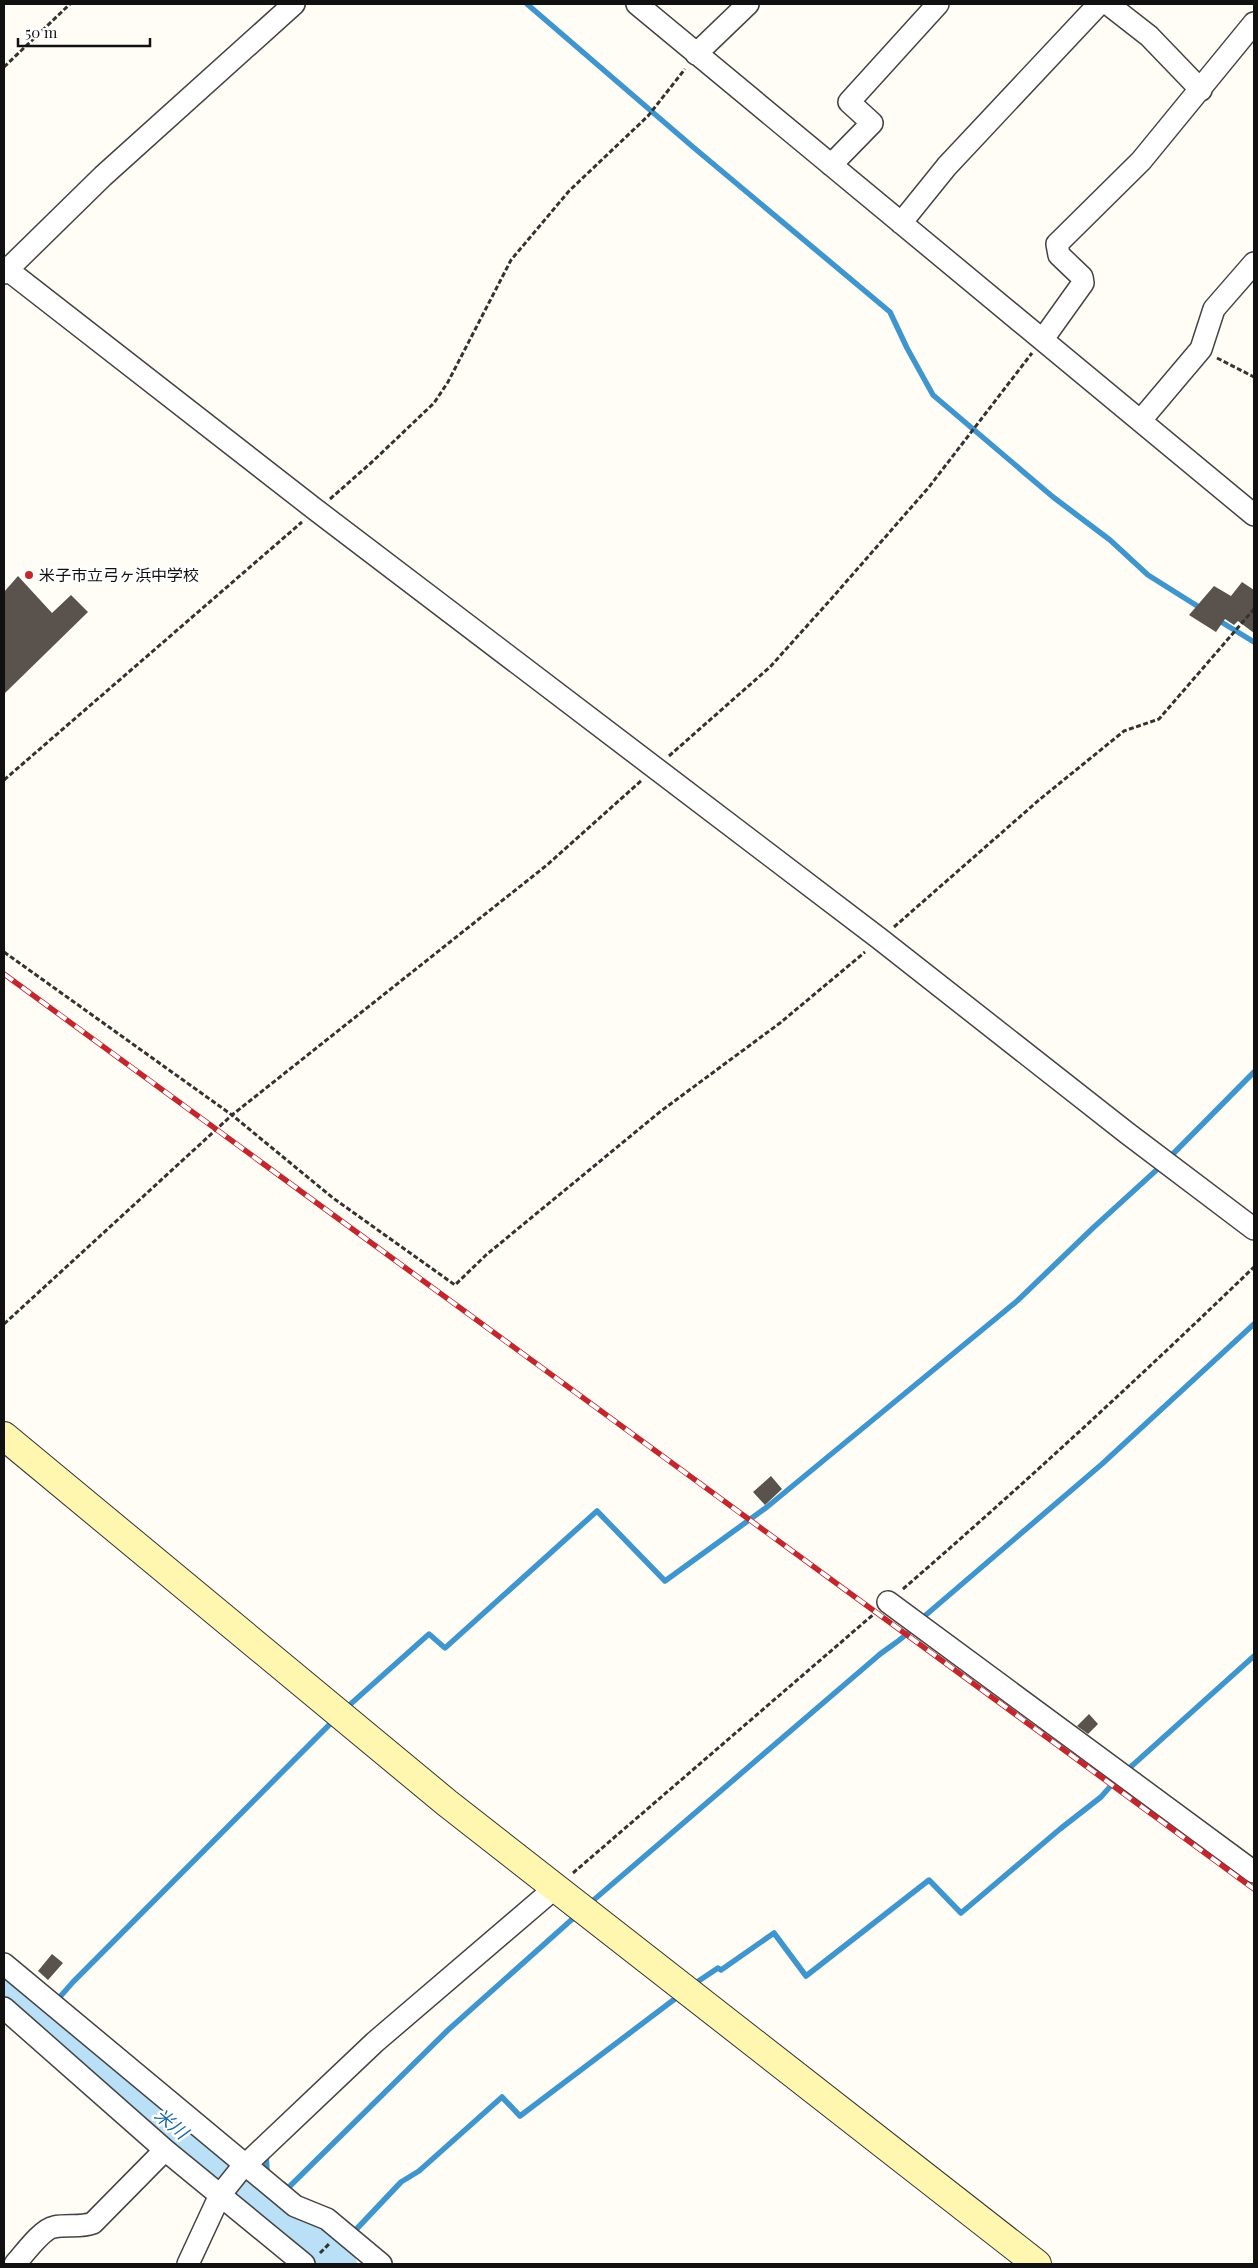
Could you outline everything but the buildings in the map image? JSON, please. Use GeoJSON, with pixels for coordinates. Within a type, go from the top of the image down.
{"type":"FeatureCollection","features":[{"type":"Feature","properties":{"kind":"street"},"geometry":{"type":"LineString","coordinates":[[294,4],[103,176],[5,270],[316,510],[880,939],[1127,1133],[1254,1229]]}},
{"type":"Feature","properties":{"kind":"street"},"geometry":{"type":"LineString","coordinates":[[637,4],[1254,515]]}},
{"type":"Feature","properties":{"kind":"street"},"geometry":{"type":"LineString","coordinates":[[696,54],[748,4]]}},
{"type":"Feature","properties":{"kind":"street"},"geometry":{"type":"LineString","coordinates":[[831,165],[872,124],[849,102],[938,4]]}},
{"type":"Feature","properties":{"kind":"street"},"geometry":{"type":"LineString","coordinates":[[901,223],[947,166],[1099,4]]}},
{"type":"Feature","properties":{"kind":"street"},"geometry":{"type":"LineString","coordinates":[[1108,4],[1149,36],[1201,90]]}},
{"type":"Feature","properties":{"kind":"street"},"geometry":{"type":"LineString","coordinates":[[1043,339],[1083,284],[1082,277],[1059,255],[1057,244],[1141,161],[1254,23]]}},
{"type":"Feature","properties":{"kind":"street"},"geometry":{"type":"LineString","coordinates":[[1141,420],[1201,349],[1214,309],[1254,263]]}},
{"type":"Feature","properties":{"kind":"street"},"geometry":{"type":"LineString","coordinates":[[4,1436],[440,1796],[1037,2264]]}},
{"type":"Feature","properties":{"kind":"street"},"geometry":{"type":"LineString","coordinates":[[888,1602],[1254,1872]]}},
{"type":"Feature","properties":{"kind":"street"},"geometry":{"type":"LineString","coordinates":[[188,2264],[234,2178],[374,2042],[555,1888]]}},
{"type":"Feature","properties":{"kind":"street"},"geometry":{"type":"LineString","coordinates":[[4,1964],[23,2005],[165,2150],[327,2219],[381,2264]]}},
{"type":"Feature","properties":{"kind":"street"},"geometry":{"type":"LineString","coordinates":[[23,2005],[234,2178],[304,2264]]}},
{"type":"Feature","properties":{"kind":"street"},"geometry":{"type":"LineString","coordinates":[[15,2264],[45,2230],[54,2226],[84,2227],[93,2223],[165,2150]]}},
{"type":"Feature","properties":{"kind":"path"},"geometry":{"type":"LineString","coordinates":[[4,67],[70,4]]}},
{"type":"Feature","properties":{"kind":"path"},"geometry":{"type":"LineString","coordinates":[[4,780],[372,462],[434,403],[448,382],[511,260],[569,191],[648,116],[696,54]]}},
{"type":"Feature","properties":{"kind":"path"},"geometry":{"type":"LineString","coordinates":[[4,1324],[232,1115],[547,865],[770,667],[929,487],[1043,339]]}},
{"type":"Feature","properties":{"kind":"path"},"geometry":{"type":"LineString","coordinates":[[1201,349],[1254,377]]}},
{"type":"Feature","properties":{"kind":"path"},"geometry":{"type":"LineString","coordinates":[[4,952],[232,1115],[333,1198],[455,1285],[486,1255],[661,1111],[780,1023],[880,939],[1039,800],[1124,731],[1159,719],[1254,609]]}},
{"type":"Feature","properties":{"kind":"path"},"geometry":{"type":"LineString","coordinates":[[555,1888],[992,1512],[1136,1381],[1254,1267]]}},
{"type":"Feature","properties":{"kind":"waterway"},"geometry":{"type":"LineString","coordinates":[[527,4],[693,147],[890,312],[933,395],[1053,497],[1110,540],[1148,575],[1202,609]]}},
{"type":"Feature","properties":{"kind":"waterway"},"geometry":{"type":"LineString","coordinates":[[1218,620],[1254,642]]}},
{"type":"Feature","properties":{"kind":"waterway"},"geometry":{"type":"LineString","coordinates":[[345,1709],[429,1634],[445,1648],[597,1511],[665,1581],[767,1507],[1017,1301],[1162,1165],[1254,1072]]}},
{"type":"Feature","properties":{"kind":"waterway"},"geometry":{"type":"LineString","coordinates":[[920,1620],[1102,1464],[1254,1324]]}},
{"type":"Feature","properties":{"kind":"waterway"},"geometry":{"type":"LineString","coordinates":[[589,1904],[914,1627]]}},
{"type":"Feature","properties":{"kind":"waterway"},"geometry":{"type":"LineString","coordinates":[[691,1986],[718,1968],[721,1970],[774,1933],[806,1976],[929,1880],[961,1913],[1060,1829],[1101,1797],[1115,1781],[1254,1656]]}},
{"type":"Feature","properties":{"kind":"waterway"},"geometry":{"type":"LineString","coordinates":[[44,2015],[73,1982],[335,1719]]}},
{"type":"Feature","properties":{"kind":"waterway"},"geometry":{"type":"LineString","coordinates":[[283,2184],[288,2188],[448,2030],[578,1914]]}},
{"type":"Feature","properties":{"kind":"waterway","name":"米川"},"geometry":{"type":"LineString","coordinates":[[4,1979],[179,2131],[341,2264]]}},
{"type":"Feature","properties":{"kind":"waterway"},"geometry":{"type":"LineString","coordinates":[[331,2256],[401,2182],[419,2171],[502,2097],[520,2116],[680,1995]]}},
{"type":"Feature","properties":{"kind":"waterway"},"geometry":{"type":"LineString","coordinates":[[266,2152],[267,2171],[270,2174]]}},
{"type":"Feature","properties":{"kind":"railway"},"geometry":{"type":"LineString","coordinates":[[4,974],[1254,1889]]}},
{"type":"Feature","properties":{"kind":"place","name":"米子市立弓ヶ浜中学校"},"geometry":{"type":"Point","coordinates":[29,575]}}]}
